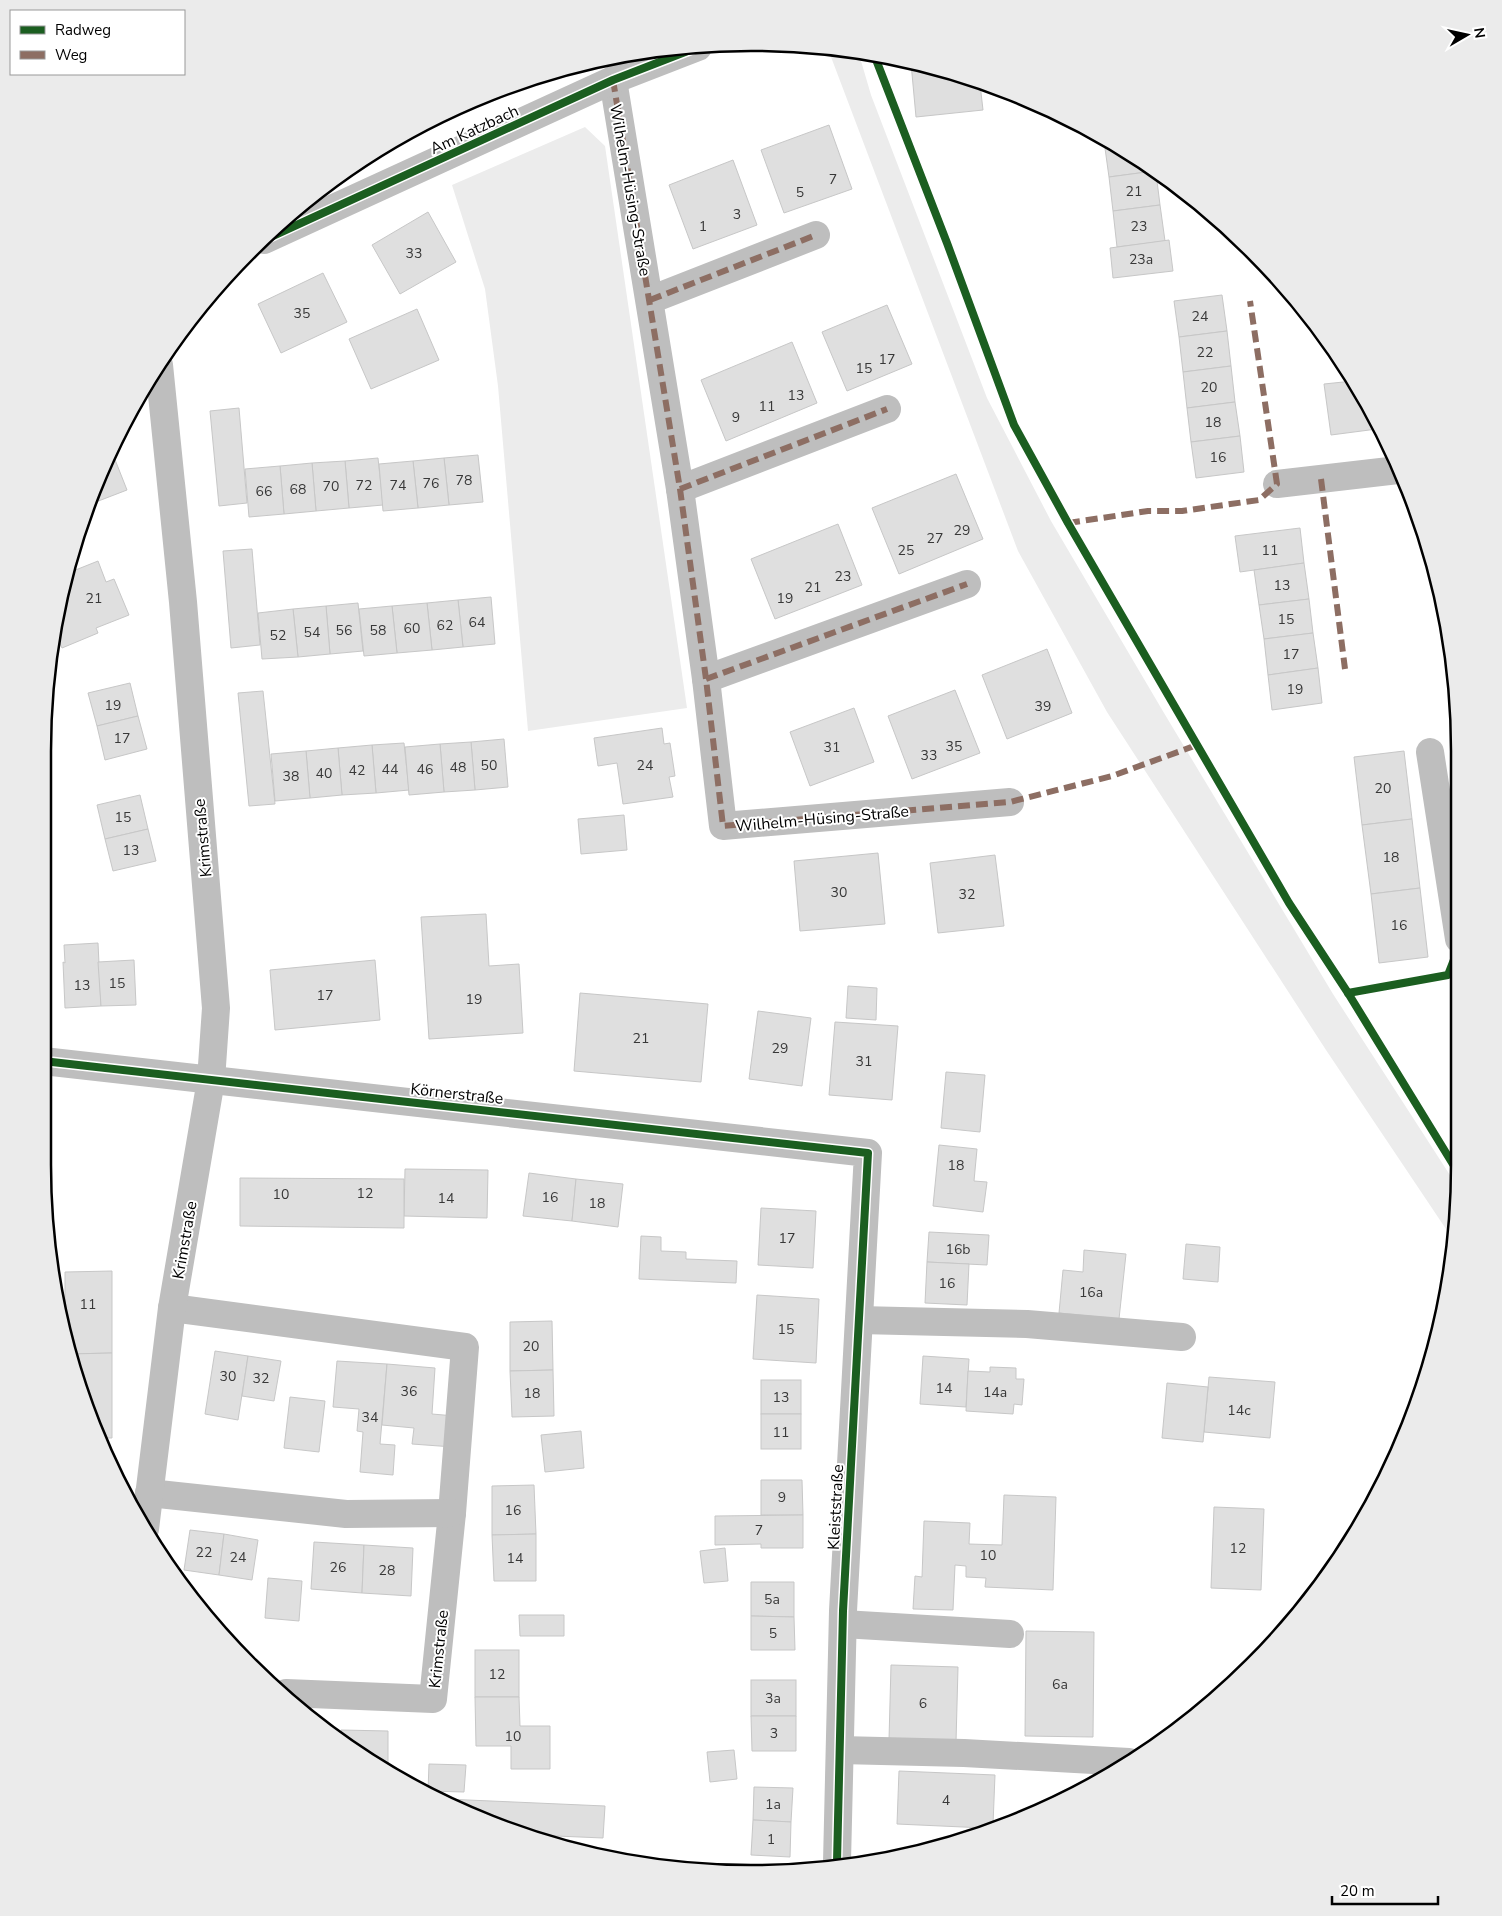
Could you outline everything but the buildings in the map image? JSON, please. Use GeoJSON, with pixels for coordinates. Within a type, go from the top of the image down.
{"type":"FeatureCollection","features":[{"type":"Feature","properties":{"kind":"street","name":"Am Katzbach"},"geometry":{"type":"LineString","coordinates":[[283,231],[613,80],[676,56]]}},
{"type":"Feature","properties":{"kind":"street","name":"Wilhelm-Hüsing-Straße"},"geometry":{"type":"LineString","coordinates":[[613,80],[680,489],[706,678],[723,826],[1010,802]]}},
{"type":"Feature","properties":{"kind":"street","name":"Wilhelm-Hüsing-Straße"},"geometry":{"type":"LineString","coordinates":[[650,300],[816,235]]}},
{"type":"Feature","properties":{"kind":"street","name":"Krimstraße"},"geometry":{"type":"LineString","coordinates":[[146,1517],[172,1308],[211,1080],[216,1008],[183,602],[160,376]]}},
{"type":"Feature","properties":{"kind":"street"},"geometry":{"type":"LineString","coordinates":[[680,489],[887,409]]}},
{"type":"Feature","properties":{"kind":"street"},"geometry":{"type":"LineString","coordinates":[[1277,484],[1392,471]]}},
{"type":"Feature","properties":{"kind":"street"},"geometry":{"type":"LineString","coordinates":[[706,678],[966,584]]}},
{"type":"Feature","properties":{"kind":"street"},"geometry":{"type":"LineString","coordinates":[[1430,752],[1451,887]]}},
{"type":"Feature","properties":{"kind":"street","name":"Körnerstraße"},"geometry":{"type":"LineString","coordinates":[[51,1063],[868,1153]]}},
{"type":"Feature","properties":{"kind":"street","name":"Kleiststraße"},"geometry":{"type":"LineString","coordinates":[[837,1859],[843,1624],[868,1153]]}},
{"type":"Feature","properties":{"kind":"street","name":"Krimstraße"},"geometry":{"type":"LineString","coordinates":[[172,1308],[465,1346],[452,1513],[433,1699],[294,1694]]}},
{"type":"Feature","properties":{"kind":"street"},"geometry":{"type":"LineString","coordinates":[[859,1320],[1026,1324],[1182,1337]]}},
{"type":"Feature","properties":{"kind":"street"},"geometry":{"type":"LineString","coordinates":[[148,1493],[346,1514],[452,1513]]}},
{"type":"Feature","properties":{"kind":"street"},"geometry":{"type":"LineString","coordinates":[[843,1624],[1010,1634]]}},
{"type":"Feature","properties":{"kind":"street"},"geometry":{"type":"LineString","coordinates":[[840,1750],[964,1753],[1117,1761]]}},
{"type":"Feature","properties":{"kind":"shaded area"},"geometry":{"type":"Polygon","coordinates":[[[831,56],[861,60],[871,95],[987,398],[1051,521],[1333,994],[1451,1176],[1447,1231],[1326,1050],[1107,712],[1018,551],[831,56]]]}},
{"type":"Feature","properties":{"kind":"shaded area"},"geometry":{"type":"Polygon","coordinates":[[[585,127],[605,146],[687,708],[528,731],[498,386],[485,289],[452,185],[585,127]]]}},
{"type":"Feature","properties":{"kind":"marked path"},"geometry":{"type":"LineString","coordinates":[[613,80],[680,489],[706,679],[723,826],[1010,802],[1112,776],[1197,745]]}},
{"type":"Feature","properties":{"kind":"marked path"},"geometry":{"type":"LineString","coordinates":[[650,300],[816,235]]}},
{"type":"Feature","properties":{"kind":"marked path"},"geometry":{"type":"LineString","coordinates":[[1068,523],[1148,511],[1182,511],[1259,500],[1277,484],[1250,301]]}},
{"type":"Feature","properties":{"kind":"marked path"},"geometry":{"type":"LineString","coordinates":[[680,489],[887,409]]}},
{"type":"Feature","properties":{"kind":"marked path"},"geometry":{"type":"LineString","coordinates":[[1321,479],[1345,669]]}},
{"type":"Feature","properties":{"kind":"marked path"},"geometry":{"type":"LineString","coordinates":[[706,679],[967,584]]}},
{"type":"Feature","properties":{"kind":"cycle path"},"geometry":{"type":"LineString","coordinates":[[283,231],[613,80],[676,56]]}},
{"type":"Feature","properties":{"kind":"cycle path"},"geometry":{"type":"LineString","coordinates":[[877,63],[947,243],[1014,425],[1068,523],[1289,903],[1348,993],[1451,1161]]}},
{"type":"Feature","properties":{"kind":"cycle path"},"geometry":{"type":"LineString","coordinates":[[1348,993],[1448,975],[1451,967]]}},
{"type":"Feature","properties":{"kind":"cycle path"},"geometry":{"type":"LineString","coordinates":[[51,1062],[868,1153],[843,1611],[837,1859]]}}]}
